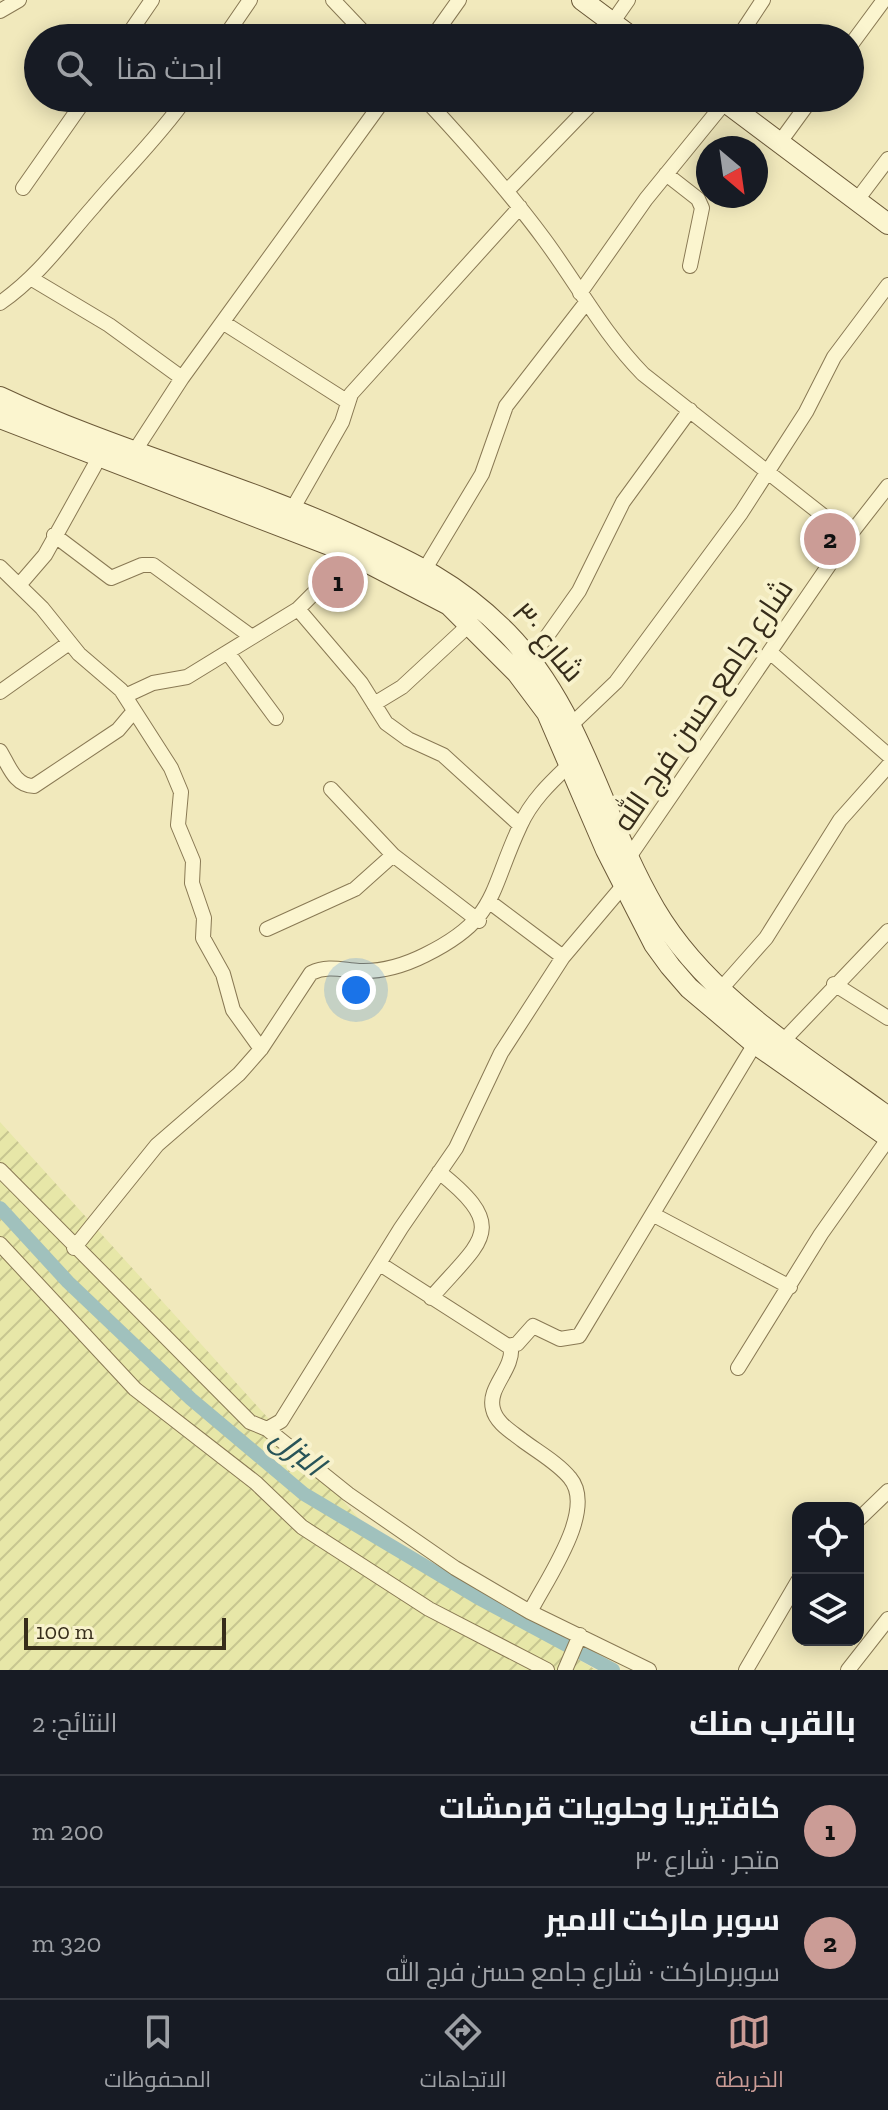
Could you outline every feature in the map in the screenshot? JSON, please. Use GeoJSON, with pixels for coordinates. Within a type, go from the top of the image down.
{"type":"FeatureCollection","features":[{"type":"Feature","properties":{"kind":"street"},"geometry":{"type":"LineString","coordinates":[[0,11],[19,0]]}},
{"type":"Feature","properties":{"kind":"street"},"geometry":{"type":"LineString","coordinates":[[136,24],[152,0]]}},
{"type":"Feature","properties":{"kind":"street"},"geometry":{"type":"LineString","coordinates":[[234,24],[250,0]]}},
{"type":"Feature","properties":{"kind":"street"},"geometry":{"type":"LineString","coordinates":[[333,0],[356,24]]}},
{"type":"Feature","properties":{"kind":"street"},"geometry":{"type":"LineString","coordinates":[[442,24],[459,0]]}},
{"type":"Feature","properties":{"kind":"street"},"geometry":{"type":"LineString","coordinates":[[582,0],[612,23],[628,0]]}},
{"type":"Feature","properties":{"kind":"street"},"geometry":{"type":"LineString","coordinates":[[747,24],[763,0]]}},
{"type":"Feature","properties":{"kind":"street"},"geometry":{"type":"LineString","coordinates":[[864,27],[884,0]]}},
{"type":"Feature","properties":{"kind":"street"},"geometry":{"type":"LineString","coordinates":[[23,188],[76,112]]}},
{"type":"Feature","properties":{"kind":"street"},"geometry":{"type":"LineString","coordinates":[[0,303],[32,279],[144,152],[175,112]]}},
{"type":"Feature","properties":{"kind":"street"},"geometry":{"type":"LineString","coordinates":[[136,449],[182,378],[375,112]]}},
{"type":"Feature","properties":{"kind":"street"},"geometry":{"type":"LineString","coordinates":[[436,112],[520,207],[614,344],[643,374],[849,536]]}},
{"type":"Feature","properties":{"kind":"street"},"geometry":{"type":"LineString","coordinates":[[507,191],[583,112]]}},
{"type":"Feature","properties":{"kind":"street"},"geometry":{"type":"LineString","coordinates":[[425,569],[482,474],[506,406],[666,174],[714,112]]}},
{"type":"Feature","properties":{"kind":"street"},"geometry":{"type":"LineString","coordinates":[[739,112],[888,224]]}},
{"type":"Feature","properties":{"kind":"street"},"geometry":{"type":"LineString","coordinates":[[780,142],[802,112]]}},
{"type":"Feature","properties":{"kind":"street"},"geometry":{"type":"LineString","coordinates":[[857,200],[888,159]]}},
{"type":"Feature","properties":{"kind":"street"},"geometry":{"type":"LineString","coordinates":[[666,174],[698,199],[702,208],[690,266]]}},
{"type":"Feature","properties":{"kind":"street"},"geometry":{"type":"LineString","coordinates":[[293,508],[342,422],[348,402],[361,381],[520,207]]}},
{"type":"Feature","properties":{"kind":"street"},"geometry":{"type":"LineString","coordinates":[[32,279],[109,325],[182,378]]}},
{"type":"Feature","properties":{"kind":"street"},"geometry":{"type":"LineString","coordinates":[[572,724],[594,707],[652,636],[769,472],[834,357],[888,285]]}},
{"type":"Feature","properties":{"kind":"street"},"geometry":{"type":"LineString","coordinates":[[224,323],[348,402]]}},
{"type":"Feature","properties":{"kind":"street","name":"شارع ٣٠"},"geometry":{"type":"LineString","coordinates":[[5,410],[136,449],[293,508],[421,588],[470,624],[517,673],[547,713],[623,886],[654,944],[670,966],[697,996],[760,1035],[888,1138]]}},
{"type":"Feature","properties":{"kind":"street","name":"شارع ٣٠"},"geometry":{"type":"LineString","coordinates":[[5,410],[100,456],[425,569],[463,593],[528,656],[558,697],[627,860],[671,934],[760,1035],[784,1040],[888,1117]]}},
{"type":"Feature","properties":{"kind":"street"},"geometry":{"type":"LineString","coordinates":[[528,656],[545,639],[579,591],[623,502],[690,410]]}},
{"type":"Feature","properties":{"kind":"street"},"geometry":{"type":"LineString","coordinates":[[20,584],[45,555],[100,456]]}},
{"type":"Feature","properties":{"kind":"street","name":"شارع جامع حسن فرج الله"},"geometry":{"type":"LineString","coordinates":[[627,860],[849,536],[883,504],[888,486]]}},
{"type":"Feature","properties":{"kind":"street"},"geometry":{"type":"LineString","coordinates":[[54,535],[111,578],[142,565],[153,565],[252,637]]}},
{"type":"Feature","properties":{"kind":"street"},"geometry":{"type":"LineString","coordinates":[[125,696],[153,683],[181,680],[298,609],[321,589],[350,543]]}},
{"type":"Feature","properties":{"kind":"street"},"geometry":{"type":"LineString","coordinates":[[1,569],[20,584],[69,643],[125,696],[179,782],[178,825],[193,861],[192,883],[204,918],[203,938],[226,982],[233,1010],[261,1049]]}},
{"type":"Feature","properties":{"kind":"street"},"geometry":{"type":"LineString","coordinates":[[298,609],[341,658],[386,723],[398,733],[443,755],[520,825]]}},
{"type":"Feature","properties":{"kind":"street"},"geometry":{"type":"LineString","coordinates":[[374,704],[402,687],[470,624]]}},
{"type":"Feature","properties":{"kind":"street"},"geometry":{"type":"LineString","coordinates":[[0,692],[69,643]]}},
{"type":"Feature","properties":{"kind":"street"},"geometry":{"type":"LineString","coordinates":[[228,653],[276,718]]}},
{"type":"Feature","properties":{"kind":"street"},"geometry":{"type":"LineString","coordinates":[[771,653],[888,755]]}},
{"type":"Feature","properties":{"kind":"street"},"geometry":{"type":"LineString","coordinates":[[0,751],[16,779],[25,786],[34,786],[118,730],[134,711]]}},
{"type":"Feature","properties":{"kind":"street"},"geometry":{"type":"LineString","coordinates":[[74,1248],[157,1145],[239,1074],[261,1049],[311,973],[325,968],[361,971],[396,967],[432,951],[479,921],[491,903],[520,825],[539,795],[570,764]]}},
{"type":"Feature","properties":{"kind":"street"},"geometry":{"type":"LineString","coordinates":[[720,990],[766,938],[847,810],[888,766]]}},
{"type":"Feature","properties":{"kind":"street"},"geometry":{"type":"LineString","coordinates":[[331,789],[393,855],[479,921]]}},
{"type":"Feature","properties":{"kind":"street"},"geometry":{"type":"LineString","coordinates":[[267,929],[355,889],[393,855]]}},
{"type":"Feature","properties":{"kind":"street"},"geometry":{"type":"LineString","coordinates":[[267,1429],[281,1421],[456,1148],[501,1053],[563,957],[623,886]]}},
{"type":"Feature","properties":{"kind":"street"},"geometry":{"type":"LineString","coordinates":[[491,903],[563,957]]}},
{"type":"Feature","properties":{"kind":"street"},"geometry":{"type":"LineString","coordinates":[[784,1040],[834,984],[888,931]]}},
{"type":"Feature","properties":{"kind":"street"},"geometry":{"type":"LineString","coordinates":[[834,984],[888,1018]]}},
{"type":"Feature","properties":{"kind":"street"},"geometry":{"type":"LineString","coordinates":[[530,1612],[574,1527],[580,1502],[571,1479],[505,1427],[493,1411],[494,1394],[510,1364],[511,1346],[533,1326],[567,1340],[584,1331],[760,1035]]}},
{"type":"Feature","properties":{"kind":"street"},"geometry":{"type":"LineString","coordinates":[[738,1368],[821,1234],[888,1138]]}},
{"type":"Feature","properties":{"kind":"street"},"geometry":{"type":"LineString","coordinates":[[0,1170],[74,1248],[250,1422],[267,1429],[393,1526],[530,1612],[649,1670]]}},
{"type":"Feature","properties":{"kind":"street"},"geometry":{"type":"LineString","coordinates":[[431,1298],[477,1245],[484,1227],[481,1212],[439,1172]]}},
{"type":"Feature","properties":{"kind":"street"},"geometry":{"type":"LineString","coordinates":[[654,1215],[790,1287]]}},
{"type":"Feature","properties":{"kind":"street"},"geometry":{"type":"LineString","coordinates":[[0,1244],[135,1389],[256,1483],[302,1527],[429,1609],[547,1670]]}},
{"type":"Feature","properties":{"kind":"street"},"geometry":{"type":"LineString","coordinates":[[380,1264],[502,1344],[511,1346]]}},
{"type":"Feature","properties":{"kind":"street"},"geometry":{"type":"LineString","coordinates":[[864,1514],[888,1491]]}},
{"type":"Feature","properties":{"kind":"street"},"geometry":{"type":"LineString","coordinates":[[746,1670],[792,1591]]}},
{"type":"Feature","properties":{"kind":"street"},"geometry":{"type":"LineString","coordinates":[[848,1670],[888,1619]]}},
{"type":"Feature","properties":{"kind":"street"},"geometry":{"type":"LineString","coordinates":[[565,1670],[580,1635]]}},
{"type":"Feature","properties":{"kind":"green space"},"geometry":{"type":"Polygon","coordinates":[[[0,1122],[373,1534],[596,1670],[0,1670],[0,1122]]]}},
{"type":"Feature","properties":{"kind":"waterway","name":"البزل"},"geometry":{"type":"LineString","coordinates":[[0,1208],[68,1282],[191,1399],[304,1494],[477,1597],[613,1670]]}},
{"type":"Feature","properties":{"kind":"place","name":"سوبر ماركت الامير"},"geometry":{"type":"Point","coordinates":[830,539]}},
{"type":"Feature","properties":{"kind":"place","name":"كافتيريا وحلويات قرمشات"},"geometry":{"type":"Point","coordinates":[338,582]}}]}
